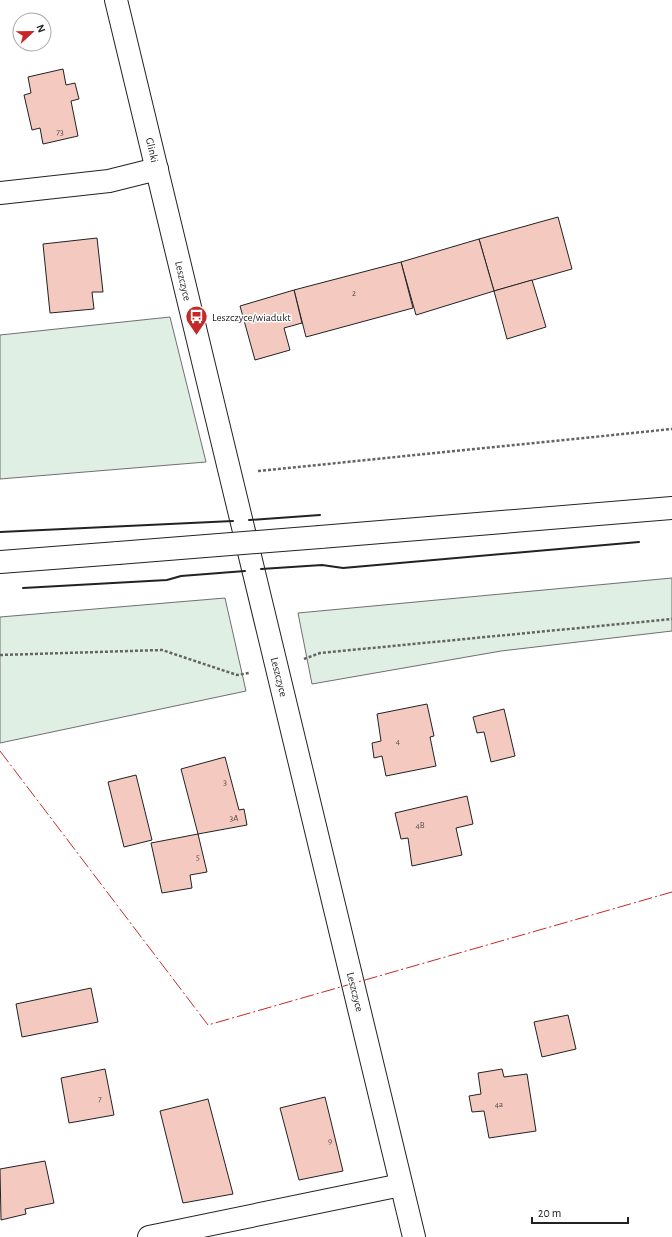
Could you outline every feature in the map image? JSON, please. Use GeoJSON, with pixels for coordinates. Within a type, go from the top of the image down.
{"type":"FeatureCollection","features":[{"type":"Feature","properties":{"kind":"main road","name":"Glinki"},"geometry":{"type":"LineString","coordinates":[[0,193],[109,181],[157,169],[116,0]]}},
{"type":"Feature","properties":{"kind":"main road","name":"Leszczyce"},"geometry":{"type":"LineString","coordinates":[[157,169],[414,1237]]}},
{"type":"Feature","properties":{"kind":"main road"},"geometry":{"type":"LineString","coordinates":[[0,562],[672,508]]}},
{"type":"Feature","properties":{"kind":"main road"},"geometry":{"type":"LineString","coordinates":[[149,1237],[401,1185]]}},
{"type":"Feature","properties":{"kind":"path"},"geometry":{"type":"LineString","coordinates":[[230,474],[672,429]]}},
{"type":"Feature","properties":{"kind":"path"},"geometry":{"type":"LineString","coordinates":[[0,655],[162,650],[237,675],[277,668],[320,654],[672,619]]}},
{"type":"Feature","properties":{"kind":"green space"},"geometry":{"type":"Polygon","coordinates":[[[170,317],[206,462],[0,479],[0,335],[170,317]]]}},
{"type":"Feature","properties":{"kind":"green space"},"geometry":{"type":"Polygon","coordinates":[[[672,578],[672,631],[501,651],[312,684],[298,613],[672,578]]]}},
{"type":"Feature","properties":{"kind":"green space"},"geometry":{"type":"Polygon","coordinates":[[[225,598],[246,691],[0,743],[0,617],[225,598]]]}},
{"type":"Feature","properties":{"kind":"building"},"geometry":{"type":"Polygon","coordinates":[[[63,69],[66,85],[75,83],[79,99],[71,101],[78,136],[43,144],[40,128],[32,130],[24,95],[31,93],[28,77],[63,69]]]}},
{"type":"Feature","properties":{"kind":"building"},"geometry":{"type":"Polygon","coordinates":[[[558,217],[572,269],[494,291],[479,239],[558,217]]]}},
{"type":"Feature","properties":{"kind":"building"},"geometry":{"type":"Polygon","coordinates":[[[97,238],[103,292],[92,292],[94,309],[50,313],[43,244],[97,238]]]}},
{"type":"Feature","properties":{"kind":"building"},"geometry":{"type":"Polygon","coordinates":[[[479,239],[494,291],[416,315],[401,262],[479,239]]]}},
{"type":"Feature","properties":{"kind":"building"},"geometry":{"type":"Polygon","coordinates":[[[401,262],[413,308],[306,337],[294,290],[401,262]]]}},
{"type":"Feature","properties":{"kind":"building"},"geometry":{"type":"Polygon","coordinates":[[[532,280],[546,327],[507,339],[494,291],[532,280]]]}},
{"type":"Feature","properties":{"kind":"building"},"geometry":{"type":"Polygon","coordinates":[[[294,290],[302,323],[284,328],[290,350],[255,360],[240,306],[294,290]]]}},
{"type":"Feature","properties":{"kind":"building"},"geometry":{"type":"Polygon","coordinates":[[[427,704],[434,736],[430,737],[436,766],[386,776],[382,756],[374,758],[372,743],[381,741],[377,714],[427,704]]]}},
{"type":"Feature","properties":{"kind":"building"},"geometry":{"type":"Polygon","coordinates":[[[504,709],[515,756],[491,762],[484,732],[477,733],[473,717],[504,709]]]}},
{"type":"Feature","properties":{"kind":"building"},"geometry":{"type":"Polygon","coordinates":[[[225,757],[239,810],[244,809],[247,825],[198,834],[181,769],[225,757]]]}},
{"type":"Feature","properties":{"kind":"building"},"geometry":{"type":"Polygon","coordinates":[[[136,775],[152,840],[124,847],[108,782],[136,775]]]}},
{"type":"Feature","properties":{"kind":"building"},"geometry":{"type":"Polygon","coordinates":[[[467,796],[473,824],[456,828],[462,855],[412,866],[408,838],[401,839],[395,813],[467,796]]]}},
{"type":"Feature","properties":{"kind":"building"},"geometry":{"type":"Polygon","coordinates":[[[198,834],[207,872],[190,875],[192,888],[162,893],[151,843],[198,834]]]}},
{"type":"Feature","properties":{"kind":"building"},"geometry":{"type":"Polygon","coordinates":[[[91,988],[98,1022],[22,1037],[16,1004],[91,988]]]}},
{"type":"Feature","properties":{"kind":"building"},"geometry":{"type":"Polygon","coordinates":[[[568,1015],[576,1049],[542,1057],[534,1022],[568,1015]]]}},
{"type":"Feature","properties":{"kind":"building"},"geometry":{"type":"Polygon","coordinates":[[[105,1069],[114,1115],[69,1123],[61,1078],[105,1069]]]}},
{"type":"Feature","properties":{"kind":"building"},"geometry":{"type":"Polygon","coordinates":[[[502,1069],[504,1077],[527,1074],[536,1131],[489,1138],[484,1111],[472,1112],[469,1096],[481,1094],[478,1073],[502,1069]]]}},
{"type":"Feature","properties":{"kind":"building"},"geometry":{"type":"Polygon","coordinates":[[[325,1097],[343,1171],[299,1180],[280,1108],[325,1097]]]}},
{"type":"Feature","properties":{"kind":"building"},"geometry":{"type":"Polygon","coordinates":[[[208,1099],[233,1194],[183,1203],[160,1111],[208,1099]]]}},
{"type":"Feature","properties":{"kind":"building"},"geometry":{"type":"Polygon","coordinates":[[[45,1161],[54,1203],[25,1209],[26,1214],[1,1220],[0,1169],[45,1161]]]}},
{"type":"Feature","properties":{"kind":"wall"},"geometry":{"type":"LineString","coordinates":[[249,520],[320,515]]}},
{"type":"Feature","properties":{"kind":"wall"},"geometry":{"type":"LineString","coordinates":[[0,532],[233,521]]}},
{"type":"Feature","properties":{"kind":"wall"},"geometry":{"type":"LineString","coordinates":[[261,569],[322,565],[343,568],[639,542]]}},
{"type":"Feature","properties":{"kind":"wall"},"geometry":{"type":"LineString","coordinates":[[23,588],[167,580],[181,576],[245,571]]}},
{"type":"Feature","properties":{"kind":"power"},"geometry":{"type":"LineString","coordinates":[[0,751],[208,1025],[672,892]]}},
{"type":"Feature","properties":{"kind":"place","name":"Leszczyce/wiadukt"},"geometry":{"type":"Point","coordinates":[197,336]}}]}
